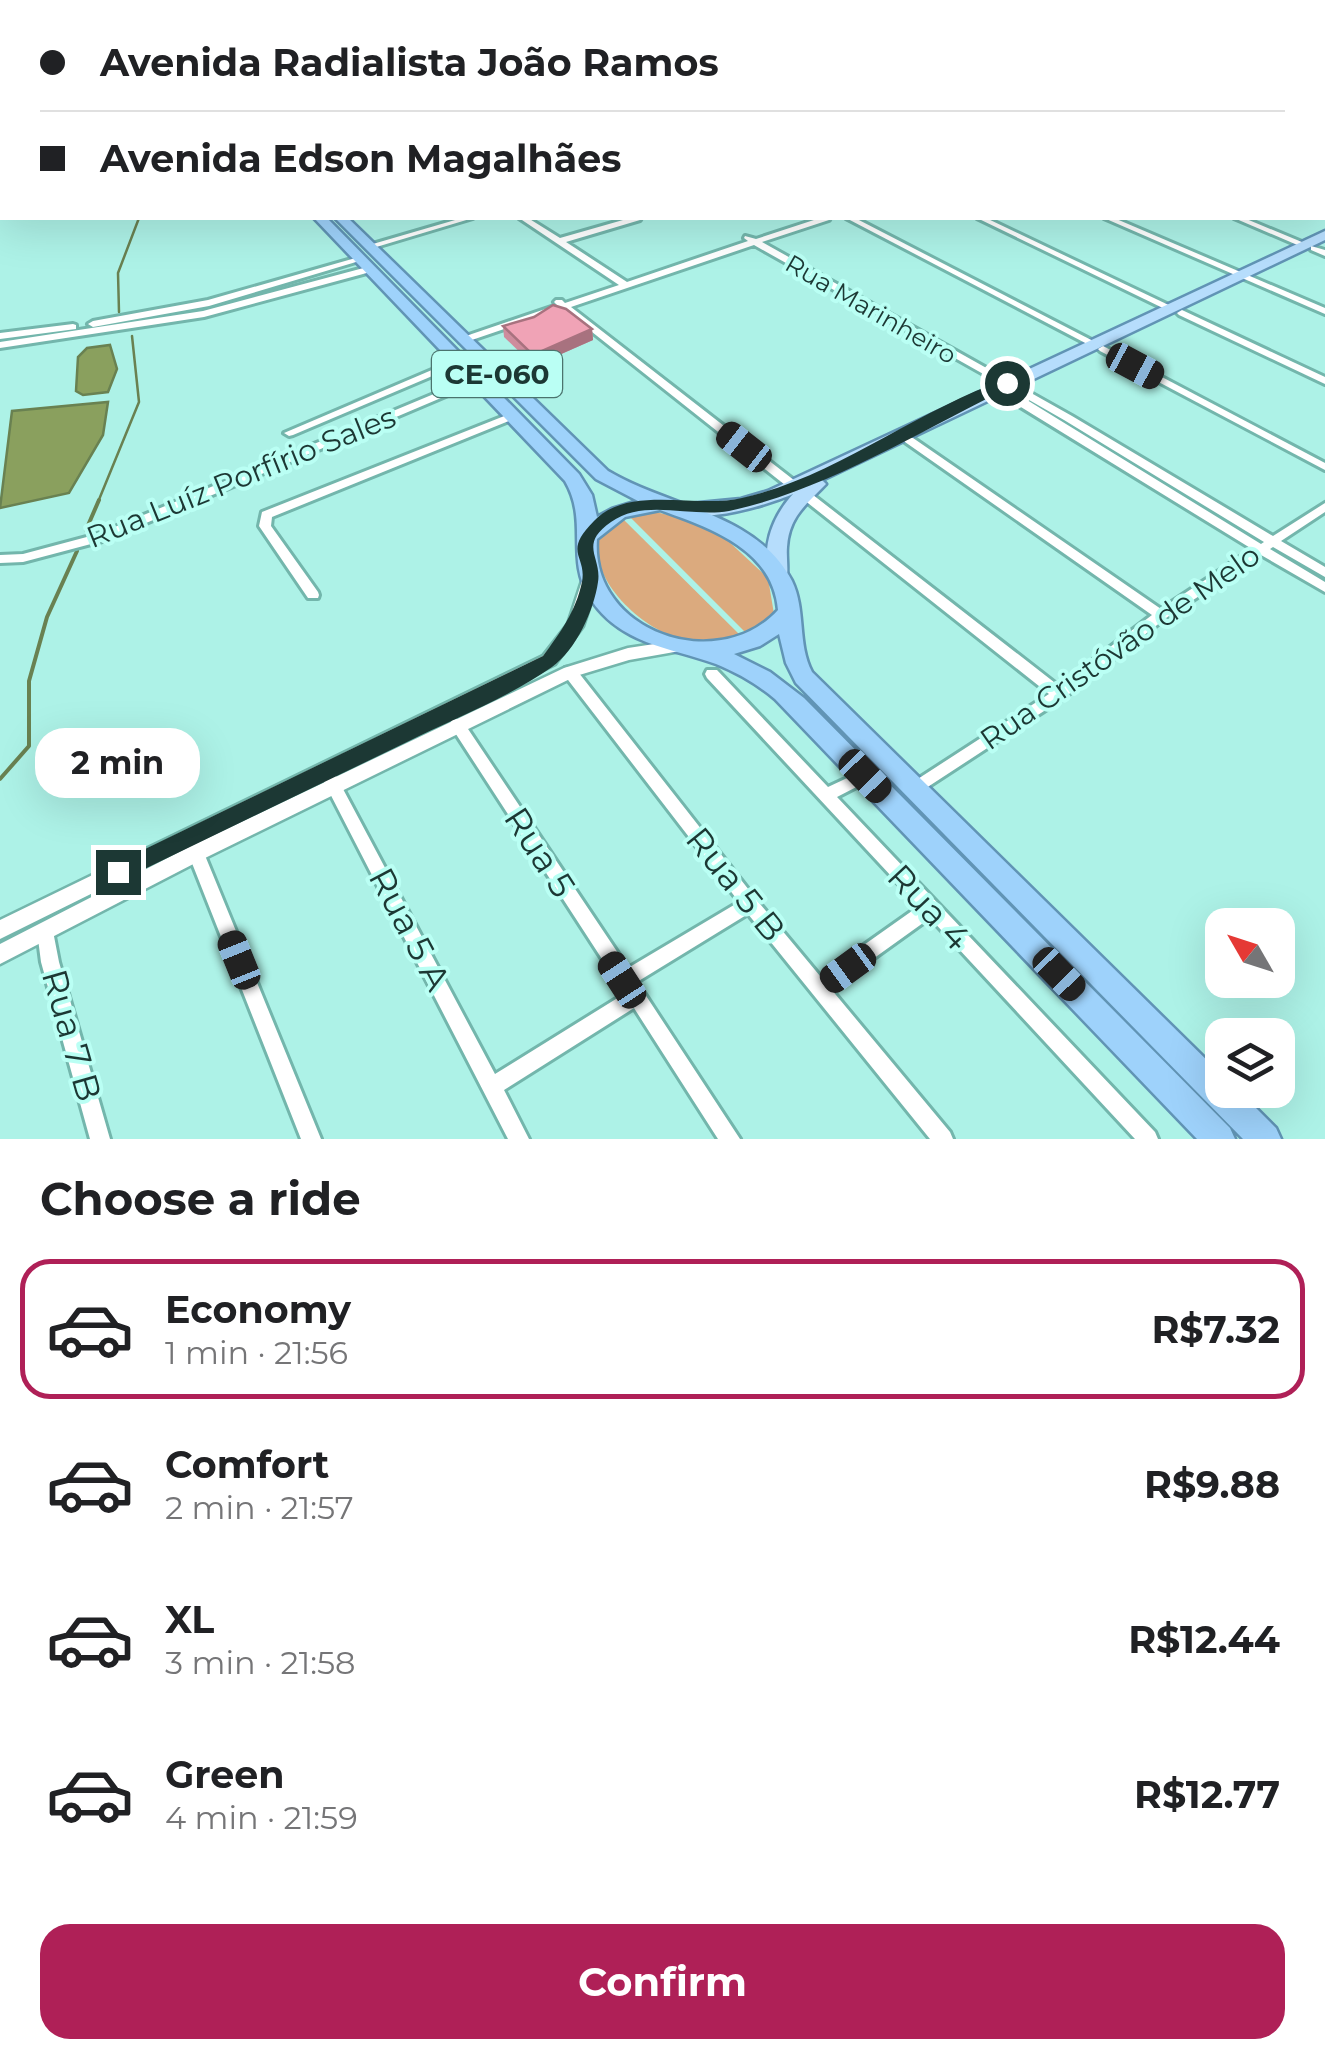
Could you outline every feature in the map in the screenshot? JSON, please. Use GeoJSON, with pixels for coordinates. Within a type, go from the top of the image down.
{"type":"FeatureCollection","features":[{"type":"Feature","properties":{"kind":"highway","name":"CE-060"},"geometry":{"type":"LineString","coordinates":[[322,220],[460,337],[602,475],[630,493],[679,508],[736,534],[779,576]]}},
{"type":"Feature","properties":{"kind":"highway","name":"CE-060"},"geometry":{"type":"LineString","coordinates":[[342,220],[368,258],[582,491],[590,507],[582,556],[591,578]]}},
{"type":"Feature","properties":{"kind":"highway"},"geometry":{"type":"LineString","coordinates":[[587,538],[602,521],[620,511],[679,508]]}},
{"type":"Feature","properties":{"kind":"highway"},"geometry":{"type":"LineString","coordinates":[[779,576],[788,601],[790,654],[804,677],[1264,1139]]}},
{"type":"Feature","properties":{"kind":"highway"},"geometry":{"type":"LineString","coordinates":[[591,578],[600,597],[631,627],[685,649],[738,664],[775,686],[1220,1139]]}},
{"type":"Feature","properties":{"kind":"highway"},"geometry":{"type":"LineString","coordinates":[[685,649],[751,643],[775,628],[786,615]]}},
{"type":"Feature","properties":{"kind":"main road"},"geometry":{"type":"LineString","coordinates":[[779,576],[776,542],[797,491],[1005,387],[1319,245]]}},
{"type":"Feature","properties":{"kind":"main road"},"geometry":{"type":"LineString","coordinates":[[679,508],[743,505],[797,491],[910,440],[1005,387]]}},
{"type":"Feature","properties":{"kind":"street"},"geometry":{"type":"LineString","coordinates":[[0,345],[204,314],[368,258],[464,220]]}},
{"type":"Feature","properties":{"kind":"street"},"geometry":{"type":"LineString","coordinates":[[527,220],[622,283]]}},
{"type":"Feature","properties":{"kind":"street"},"geometry":{"type":"LineString","coordinates":[[560,241],[630,220]]}},
{"type":"Feature","properties":{"kind":"street"},"geometry":{"type":"LineString","coordinates":[[752,240],[801,220]]}},
{"type":"Feature","properties":{"kind":"street"},"geometry":{"type":"LineString","coordinates":[[460,337],[819,220]]}},
{"type":"Feature","properties":{"kind":"street"},"geometry":{"type":"LineString","coordinates":[[854,220],[1325,467]]}},
{"type":"Feature","properties":{"kind":"street"},"geometry":{"type":"LineString","coordinates":[[985,220],[1325,382]]}},
{"type":"Feature","properties":{"kind":"street"},"geometry":{"type":"LineString","coordinates":[[1113,220],[1325,311]]}},
{"type":"Feature","properties":{"kind":"street"},"geometry":{"type":"LineString","coordinates":[[1244,220],[1319,245]]}},
{"type":"Feature","properties":{"kind":"street","name":"Rua Marinheiro"},"geometry":{"type":"LineString","coordinates":[[752,240],[1265,544]]}},
{"type":"Feature","properties":{"kind":"street"},"geometry":{"type":"LineString","coordinates":[[562,304],[1060,694]]}},
{"type":"Feature","properties":{"kind":"street"},"geometry":{"type":"LineString","coordinates":[[0,336],[98,328]]}},
{"type":"Feature","properties":{"kind":"street"},"geometry":{"type":"LineString","coordinates":[[289,433],[460,362]]}},
{"type":"Feature","properties":{"kind":"street","name":"Rua Luíz Porfírio Sales"},"geometry":{"type":"LineString","coordinates":[[0,559],[23,558],[102,537],[477,379]]}},
{"type":"Feature","properties":{"kind":"street"},"geometry":{"type":"LineString","coordinates":[[313,595],[265,526],[266,516],[512,416]]}},
{"type":"Feature","properties":{"kind":"street"},"geometry":{"type":"LineString","coordinates":[[910,440],[1161,616]]}},
{"type":"Feature","properties":{"kind":"street","name":"Rua Cristóvão de Melo"},"geometry":{"type":"LineString","coordinates":[[915,788],[1060,694],[1161,616],[1325,508]]}},
{"type":"Feature","properties":{"kind":"street"},"geometry":{"type":"LineString","coordinates":[[1265,544],[1325,572]]}},
{"type":"Feature","properties":{"kind":"street"},"geometry":{"type":"LineString","coordinates":[[1265,544],[1325,588]]}},
{"type":"Feature","properties":{"kind":"street"},"geometry":{"type":"LineString","coordinates":[[0,954],[196,853],[549,660],[575,626],[591,578]]}},
{"type":"Feature","properties":{"kind":"street"},"geometry":{"type":"LineString","coordinates":[[0,930],[570,672],[628,654],[685,649]]}},
{"type":"Feature","properties":{"kind":"street","name":"Rua 5 B"},"geometry":{"type":"LineString","coordinates":[[570,672],[750,904],[943,1139]]}},
{"type":"Feature","properties":{"kind":"street","name":"Rua 4"},"geometry":{"type":"LineString","coordinates":[[712,674],[929,910],[1148,1139]]}},
{"type":"Feature","properties":{"kind":"street","name":"Rua 5"},"geometry":{"type":"LineString","coordinates":[[457,724],[730,1139]]}},
{"type":"Feature","properties":{"kind":"street"},"geometry":{"type":"LineString","coordinates":[[827,796],[865,776]]}},
{"type":"Feature","properties":{"kind":"street","name":"Rua 5 A"},"geometry":{"type":"LineString","coordinates":[[330,779],[518,1139]]}},
{"type":"Feature","properties":{"kind":"street"},"geometry":{"type":"LineString","coordinates":[[196,853],[311,1139]]}},
{"type":"Feature","properties":{"kind":"street"},"geometry":{"type":"LineString","coordinates":[[493,1086],[750,904]]}},
{"type":"Feature","properties":{"kind":"street"},"geometry":{"type":"LineString","coordinates":[[46,931],[49,906]]}},
{"type":"Feature","properties":{"kind":"street"},"geometry":{"type":"LineString","coordinates":[[820,987],[929,910]]}},
{"type":"Feature","properties":{"kind":"street","name":"Rua 7 B"},"geometry":{"type":"LineString","coordinates":[[46,931],[50,962],[100,1139]]}},
{"type":"Feature","properties":{"kind":"shaded area"},"geometry":{"type":"Polygon","coordinates":[[[110,345],[117,369],[108,392],[83,395],[76,391],[78,357],[87,348],[110,345]]]}},
{"type":"Feature","properties":{"kind":"shaded area"},"geometry":{"type":"Polygon","coordinates":[[[108,402],[103,435],[69,493],[0,508],[12,411],[108,402]]]}},
{"type":"Feature","properties":{"kind":"shaded area"},"geometry":{"type":"Polygon","coordinates":[[[656,512],[712,526],[768,578],[774,614],[748,635],[629,516],[656,512]]]}},
{"type":"Feature","properties":{"kind":"shaded area"},"geometry":{"type":"Polygon","coordinates":[[[623,519],[742,637],[708,641],[673,636],[631,610],[608,583],[598,553],[599,538],[623,519]]]}},
{"type":"Feature","properties":{"kind":"building"},"geometry":{"type":"Polygon","coordinates":[[[553,305],[566,309],[592,329],[533,355],[503,326],[534,317],[553,305]]]}},
{"type":"Feature","properties":{"kind":"waterway"},"geometry":{"type":"LineString","coordinates":[[119,312],[118,273],[138,220]]}},
{"type":"Feature","properties":{"kind":"waterway"},"geometry":{"type":"LineString","coordinates":[[98,502],[139,402],[132,336]]}},
{"type":"Feature","properties":{"kind":"waterway"},"geometry":{"type":"LineString","coordinates":[[86,530],[99,500]]}},
{"type":"Feature","properties":{"kind":"waterway"},"geometry":{"type":"LineString","coordinates":[[0,779],[29,746],[29,681],[47,617],[77,551]]}},
{"type":"Feature","properties":{"kind":"route"},"geometry":{"type":"LineString","coordinates":[[118,872],[479,699],[549,660],[575,626],[591,578],[582,556],[587,538],[602,521],[620,511],[669,505],[689,510],[724,507],[775,495],[1007,383]]}}]}
